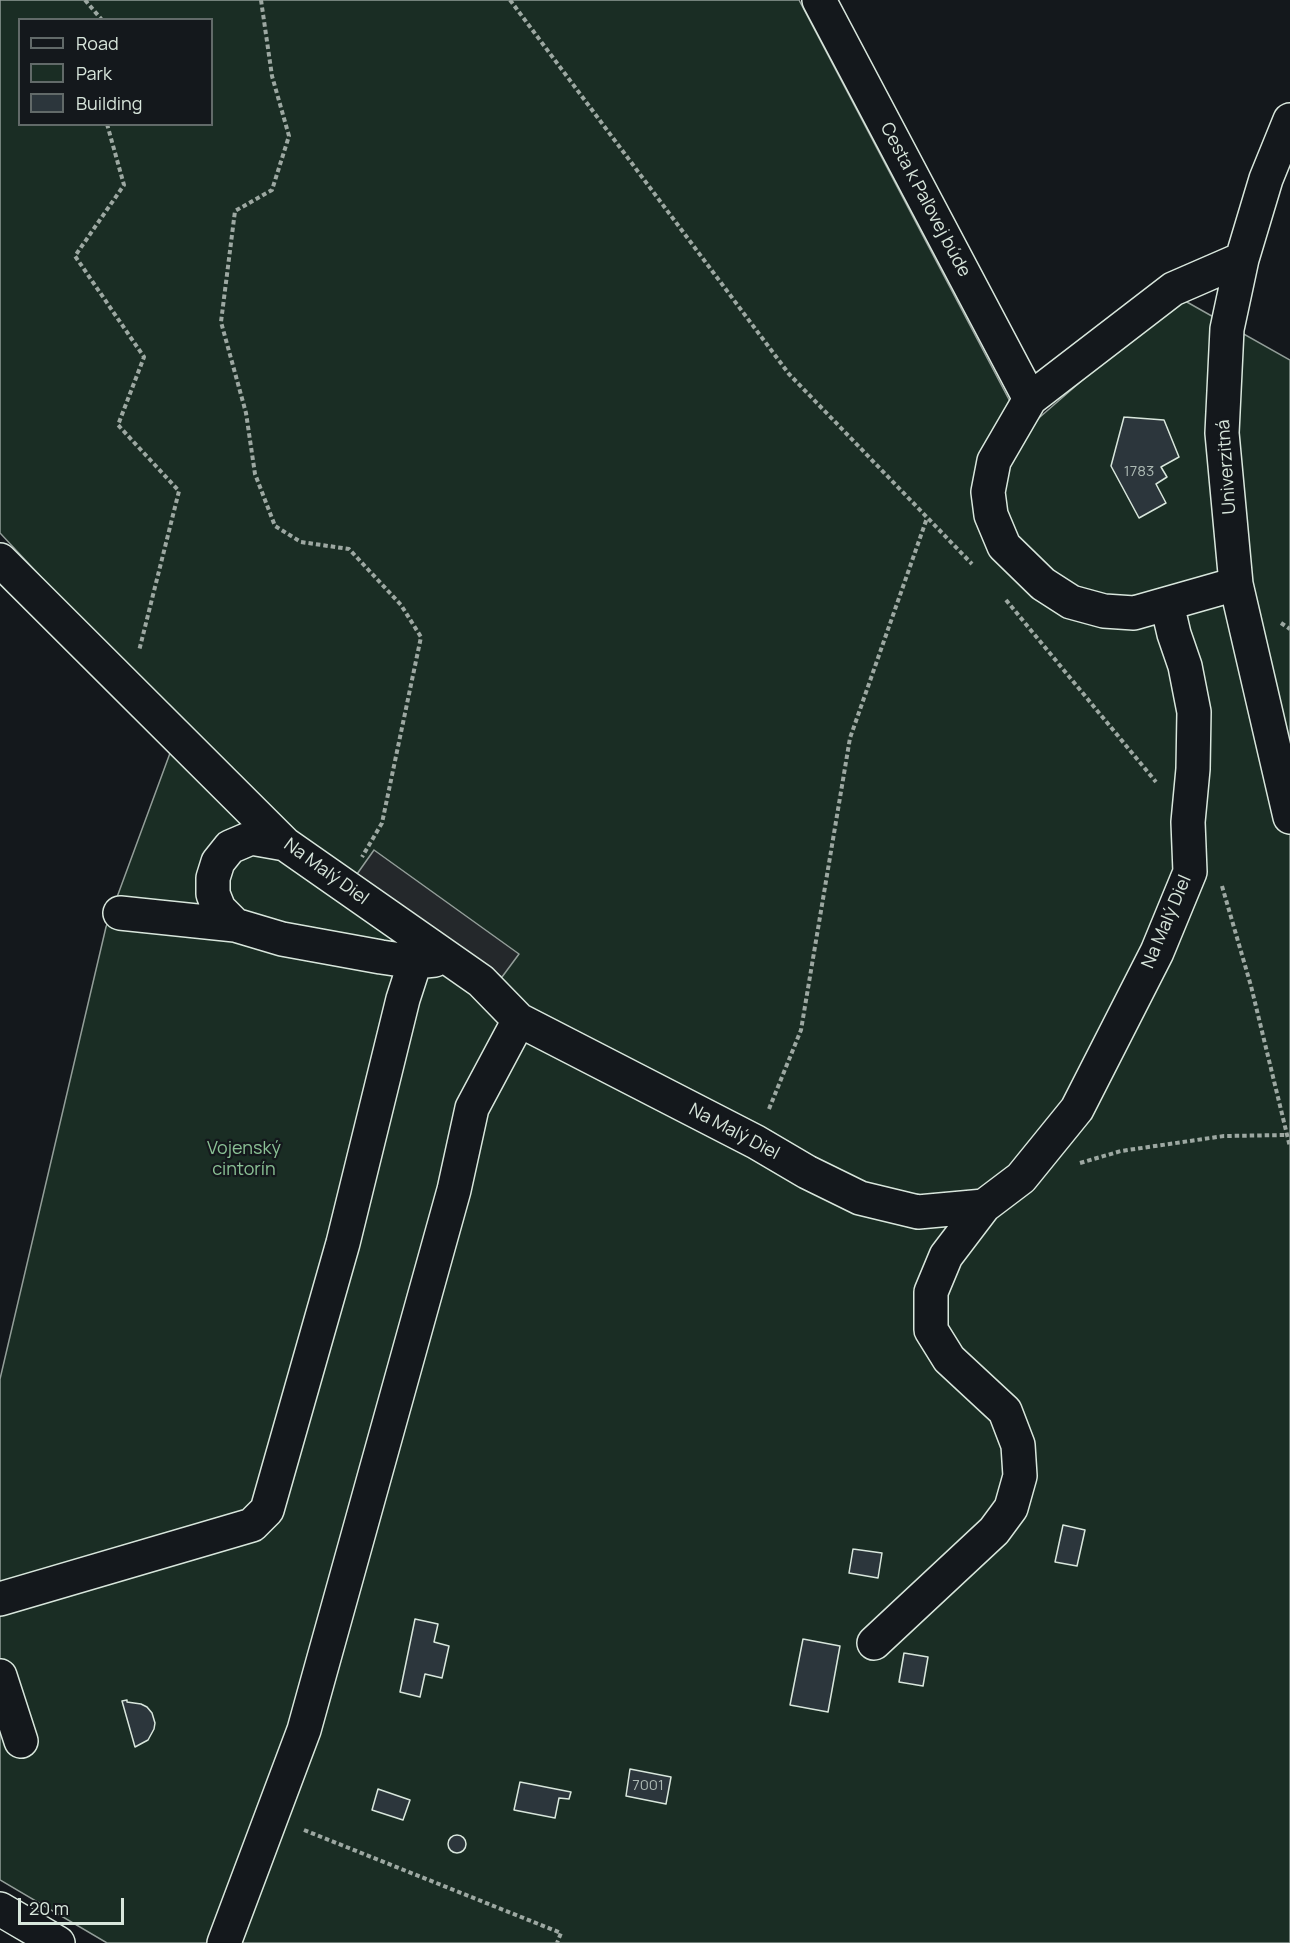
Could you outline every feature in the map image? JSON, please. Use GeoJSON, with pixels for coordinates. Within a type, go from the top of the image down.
{"type":"FeatureCollection","features":[{"type":"Feature","properties":{"kind":"street","name":"Cesta k Paľovej búde"},"geometry":{"type":"LineString","coordinates":[[819,0],[1030,399]]}},
{"type":"Feature","properties":{"kind":"street","name":"Univerzitná"},"geometry":{"type":"LineString","coordinates":[[1290,120],[1266,179],[1242,259],[1227,329],[1222,433],[1236,584],[1290,817]]}},
{"type":"Feature","properties":{"kind":"street"},"geometry":{"type":"LineString","coordinates":[[1236,584],[1134,614],[1071,602],[1042,585],[1004,546],[991,515],[988,492],[994,461],[1030,399],[1173,289],[1242,259]]}},
{"type":"Feature","properties":{"kind":"street","name":"Na Malý Diel"},"geometry":{"type":"LineString","coordinates":[[0,560],[285,844],[481,981],[519,1020],[860,1198],[918,1212],[984,1206],[1021,1178],[1077,1109],[1157,952],[1190,872],[1188,822],[1193,769],[1194,712],[1185,666],[1167,604]]}},
{"type":"Feature","properties":{"kind":"street"},"geometry":{"type":"LineString","coordinates":[[235,925],[219,909],[213,894],[213,878],[218,862],[230,848],[251,838],[285,844]]}},
{"type":"Feature","properties":{"kind":"street"},"geometry":{"type":"LineString","coordinates":[[120,913],[235,925],[282,939],[415,962],[448,958]]}},
{"type":"Feature","properties":{"kind":"street"},"geometry":{"type":"LineString","coordinates":[[0,1599],[252,1525],[267,1510],[343,1243],[403,999],[415,962]]}},
{"type":"Feature","properties":{"kind":"street"},"geometry":{"type":"LineString","coordinates":[[224,1943],[304,1730],[454,1190],[471,1108],[519,1020]]}},
{"type":"Feature","properties":{"kind":"street"},"geometry":{"type":"LineString","coordinates":[[874,1643],[994,1532],[1011,1508],[1020,1476],[1018,1445],[1005,1411],[949,1359],[931,1330],[931,1292],[946,1256],[984,1206]]}},
{"type":"Feature","properties":{"kind":"street"},"geometry":{"type":"LineString","coordinates":[[0,1676],[21,1741]]}},
{"type":"Feature","properties":{"kind":"street"},"geometry":{"type":"LineString","coordinates":[[0,1909],[57,1943]]}},
{"type":"Feature","properties":{"kind":"path"},"geometry":{"type":"LineString","coordinates":[[85,0],[100,18]]}},
{"type":"Feature","properties":{"kind":"path"},"geometry":{"type":"LineString","coordinates":[[261,0],[272,76],[289,136],[272,189],[235,211],[220,322],[246,413],[255,474],[275,526],[301,542],[349,549],[401,605],[421,637],[382,823],[344,886]]}},
{"type":"Feature","properties":{"kind":"path"},"geometry":{"type":"LineString","coordinates":[[510,0],[789,375],[973,565]]}},
{"type":"Feature","properties":{"kind":"path"},"geometry":{"type":"LineString","coordinates":[[108,126],[124,185],[75,256],[144,357],[118,425],[179,491],[129,689]]}},
{"type":"Feature","properties":{"kind":"path"},"geometry":{"type":"LineString","coordinates":[[756,1142],[801,1030],[850,738],[927,518]]}},
{"type":"Feature","properties":{"kind":"path"},"geometry":{"type":"LineString","coordinates":[[1003,597],[1188,822]]}},
{"type":"Feature","properties":{"kind":"path"},"geometry":{"type":"LineString","coordinates":[[1219,876],[1251,986],[1290,1146]]}},
{"type":"Feature","properties":{"kind":"path"},"geometry":{"type":"LineString","coordinates":[[1021,1178],[1051,1172],[1121,1151],[1224,1136],[1287,1135]]}},
{"type":"Feature","properties":{"kind":"path"},"geometry":{"type":"LineString","coordinates":[[272,1817],[561,1933],[557,1943]]}},
{"type":"Feature","properties":{"kind":"green space","name":"Vojenský cintorín"},"geometry":{"type":"Polygon","coordinates":[[[0,0],[799,0],[1025,430],[1178,297],[1290,360],[1290,1943],[107,1943],[0,1880],[0,1379],[106,927],[180,726],[0,533],[0,0]]]}},
{"type":"Feature","properties":{"kind":"shaded area"},"geometry":{"type":"Polygon","coordinates":[[[374,850],[519,954],[502,977],[357,874],[374,850]]]}},
{"type":"Feature","properties":{"kind":"building"},"geometry":{"type":"Polygon","coordinates":[[[1124,417],[1164,420],[1179,457],[1161,467],[1167,477],[1156,484],[1166,503],[1139,518],[1111,466],[1124,417]]]}},
{"type":"Feature","properties":{"kind":"building"},"geometry":{"type":"Polygon","coordinates":[[[1063,1525],[1085,1530],[1077,1566],[1055,1562],[1063,1525]]]}},
{"type":"Feature","properties":{"kind":"building"},"geometry":{"type":"Polygon","coordinates":[[[853,1549],[882,1553],[878,1578],[849,1573],[853,1549]]]}},
{"type":"Feature","properties":{"kind":"building"},"geometry":{"type":"Polygon","coordinates":[[[415,1619],[438,1624],[434,1642],[449,1646],[442,1678],[425,1674],[420,1697],[400,1692],[415,1619]]]}},
{"type":"Feature","properties":{"kind":"building"},"geometry":{"type":"Polygon","coordinates":[[[803,1639],[840,1646],[828,1712],[790,1705],[803,1639]]]}},
{"type":"Feature","properties":{"kind":"building"},"geometry":{"type":"Polygon","coordinates":[[[904,1653],[928,1657],[923,1686],[899,1682],[904,1653]]]}},
{"type":"Feature","properties":{"kind":"building"},"geometry":{"type":"Polygon","coordinates":[[[127,1700],[127,1702],[147,1707],[155,1723],[148,1740],[135,1747],[122,1701],[127,1700]]]}},
{"type":"Feature","properties":{"kind":"building"},"geometry":{"type":"Polygon","coordinates":[[[630,1769],[671,1777],[666,1804],[626,1796],[630,1769]]]}},
{"type":"Feature","properties":{"kind":"building"},"geometry":{"type":"Polygon","coordinates":[[[520,1782],[571,1792],[569,1799],[559,1798],[555,1818],[514,1810],[520,1782]]]}},
{"type":"Feature","properties":{"kind":"building"},"geometry":{"type":"Polygon","coordinates":[[[378,1789],[410,1800],[403,1820],[372,1810],[378,1789]]]}},
{"type":"Feature","properties":{"kind":"building"},"geometry":{"type":"Polygon","coordinates":[[[453,1835],[461,1835],[466,1840],[464,1851],[453,1853],[448,1848],[448,1840],[453,1835]]]}}]}
